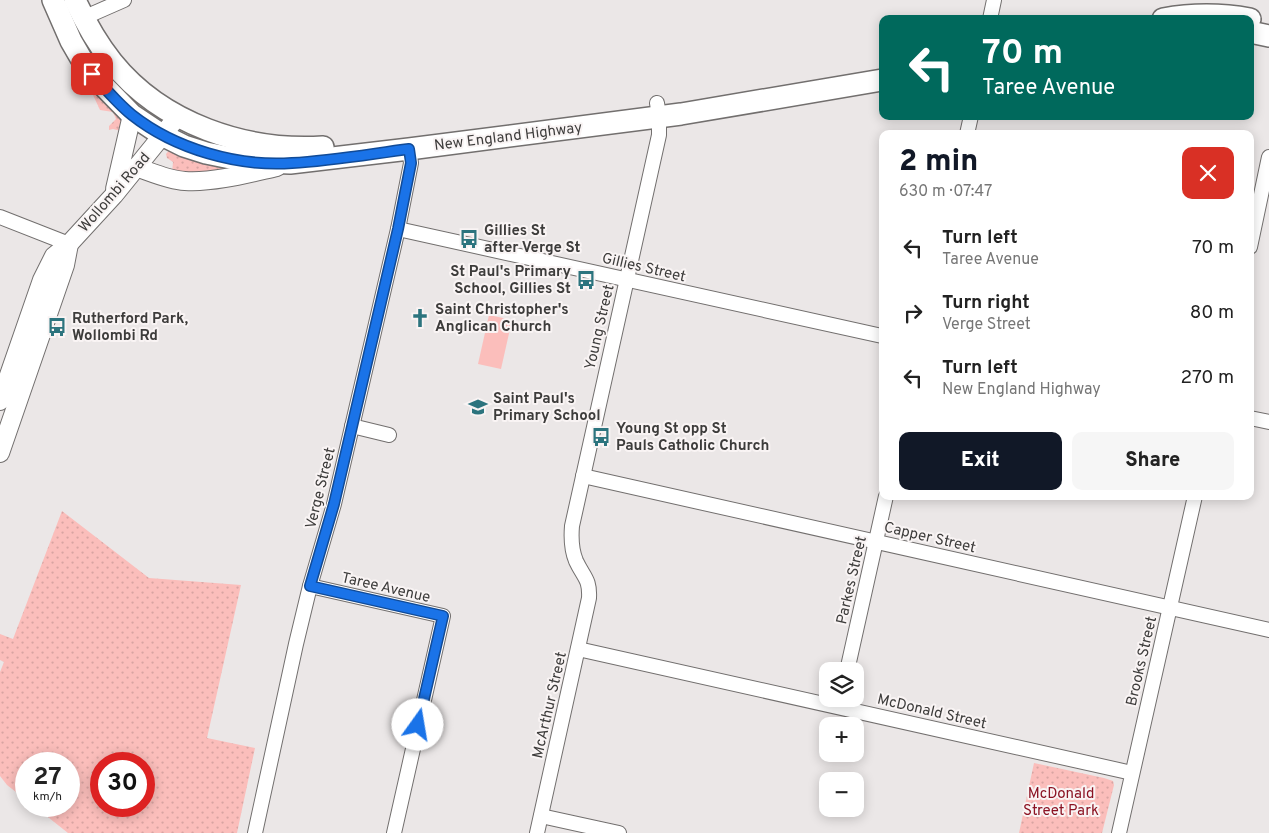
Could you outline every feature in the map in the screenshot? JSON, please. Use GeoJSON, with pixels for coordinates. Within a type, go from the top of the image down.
{"type":"FeatureCollection","features":[{"type":"Feature","properties":{"kind":"highway","name":"New England Highway"},"geometry":{"type":"LineString","coordinates":[[53,0],[71,41],[82,60],[92,74],[132,115],[162,135],[184,146],[226,158],[245,161],[290,164],[409,149],[658,109],[879,68]]}},
{"type":"Feature","properties":{"kind":"highway","name":"New England Highway"},"geometry":{"type":"LineString","coordinates":[[79,9],[113,63],[141,91],[160,106],[204,128],[265,146],[333,147],[658,109],[879,80]]}},
{"type":"Feature","properties":{"kind":"highway"},"geometry":{"type":"LineString","coordinates":[[1254,20],[1269,22]]}},
{"type":"Feature","properties":{"kind":"highway"},"geometry":{"type":"LineString","coordinates":[[1254,33],[1269,36]]}},
{"type":"Feature","properties":{"kind":"main road"},"geometry":{"type":"LineString","coordinates":[[114,195],[132,115]]}},
{"type":"Feature","properties":{"kind":"main road","name":"Wollombi Road"},"geometry":{"type":"LineString","coordinates":[[0,401],[42,280],[54,256],[69,244],[114,195],[178,116]]}},
{"type":"Feature","properties":{"kind":"main road"},"geometry":{"type":"LineString","coordinates":[[136,167],[174,179],[196,181],[244,175],[290,164]]}},
{"type":"Feature","properties":{"kind":"main road","name":"Wollombi Road"},"geometry":{"type":"LineString","coordinates":[[0,453],[4,429],[65,265],[69,244]]}},
{"type":"Feature","properties":{"kind":"street"},"geometry":{"type":"LineString","coordinates":[[79,9],[124,0]]}},
{"type":"Feature","properties":{"kind":"street"},"geometry":{"type":"LineString","coordinates":[[991,15],[994,0]]}},
{"type":"Feature","properties":{"kind":"street","name":"Young Street"},"geometry":{"type":"LineString","coordinates":[[590,585],[576,561],[571,547],[572,526],[659,135],[658,109]]}},
{"type":"Feature","properties":{"kind":"street","name":"Verge Street"},"geometry":{"type":"LineString","coordinates":[[254,833],[296,644],[310,586],[334,504],[398,229],[411,163],[409,149]]}},
{"type":"Feature","properties":{"kind":"street"},"geometry":{"type":"LineString","coordinates":[[1254,233],[1269,157]]}},
{"type":"Feature","properties":{"kind":"street"},"geometry":{"type":"LineString","coordinates":[[0,217],[69,244]]}},
{"type":"Feature","properties":{"kind":"street","name":"Gillies Street"},"geometry":{"type":"LineString","coordinates":[[398,229],[879,335]]}},
{"type":"Feature","properties":{"kind":"street"},"geometry":{"type":"LineString","coordinates":[[1254,419],[1269,422]]}},
{"type":"Feature","properties":{"kind":"street"},"geometry":{"type":"LineString","coordinates":[[352,426],[389,435]]}},
{"type":"Feature","properties":{"kind":"street","name":"Capper Street"},"geometry":{"type":"LineString","coordinates":[[583,476],[1269,630]]}},
{"type":"Feature","properties":{"kind":"street","name":"Parkes Street"},"geometry":{"type":"LineString","coordinates":[[849,662],[885,500]]}},
{"type":"Feature","properties":{"kind":"street","name":"Brooks Street"},"geometry":{"type":"LineString","coordinates":[[1119,833],[1194,500]]}},
{"type":"Feature","properties":{"kind":"street","name":"McArthur Street"},"geometry":{"type":"LineString","coordinates":[[537,833],[589,598],[590,585]]}},
{"type":"Feature","properties":{"kind":"street","name":"Taree Avenue"},"geometry":{"type":"LineString","coordinates":[[310,586],[443,616],[394,833]]}},
{"type":"Feature","properties":{"kind":"street","name":"McDonald Street"},"geometry":{"type":"LineString","coordinates":[[578,649],[788,697],[819,701]]}},
{"type":"Feature","properties":{"kind":"street","name":"McDonald Street"},"geometry":{"type":"LineString","coordinates":[[857,707],[1132,773]]}},
{"type":"Feature","properties":{"kind":"street"},"geometry":{"type":"LineString","coordinates":[[541,816],[619,833]]}},
{"type":"Feature","properties":{"kind":"green space"},"geometry":{"type":"Polygon","coordinates":[[[87,82],[121,118],[123,122],[121,131],[109,130],[109,126],[116,119],[113,112],[100,110],[87,82]]]}},
{"type":"Feature","properties":{"kind":"green space"},"geometry":{"type":"Polygon","coordinates":[[[170,149],[197,162],[232,171],[172,173],[173,162],[167,158],[166,154],[170,149]]]}},
{"type":"Feature","properties":{"kind":"green space"},"geometry":{"type":"Polygon","coordinates":[[[489,315],[512,320],[501,369],[478,364],[489,315]]]}},
{"type":"Feature","properties":{"kind":"green space"},"geometry":{"type":"Polygon","coordinates":[[[62,511],[149,578],[241,585],[207,738],[255,748],[237,833],[68,833],[48,817],[80,817],[80,752],[15,752],[15,791],[7,785],[0,776],[0,672],[4,662],[0,660],[0,634],[13,639],[62,511]]]}},
{"type":"Feature","properties":{"kind":"green space","name":"McDonald Street Park"},"geometry":{"type":"Polygon","coordinates":[[[1034,763],[1113,781],[1114,785],[1102,833],[1019,833],[1034,763]]]}},
{"type":"Feature","properties":{"kind":"place","name":"Gillies St after Verge St"},"geometry":{"type":"Point","coordinates":[469,239]}},
{"type":"Feature","properties":{"kind":"place","name":"St Paul's Primary School, Gillies St"},"geometry":{"type":"Point","coordinates":[586,280]}},
{"type":"Feature","properties":{"kind":"place","name":"Saint Christopher's Anglican Church"},"geometry":{"type":"Point","coordinates":[420,318]}},
{"type":"Feature","properties":{"kind":"place","name":"Rutherford Park, Wollombi Rd"},"geometry":{"type":"Point","coordinates":[57,327]}},
{"type":"Feature","properties":{"kind":"place","name":"Saint Paul's Primary School"},"geometry":{"type":"Point","coordinates":[478,407]}},
{"type":"Feature","properties":{"kind":"place","name":"Young St opp St Pauls Catholic Church"},"geometry":{"type":"Point","coordinates":[601,437]}},
{"type":"Feature","properties":{"kind":"route"},"geometry":{"type":"LineString","coordinates":[[92,74],[119,103],[146,125],[184,146],[226,158],[290,164],[409,149],[411,163],[398,229],[334,504],[310,586],[443,616],[418,725]]}}]}
